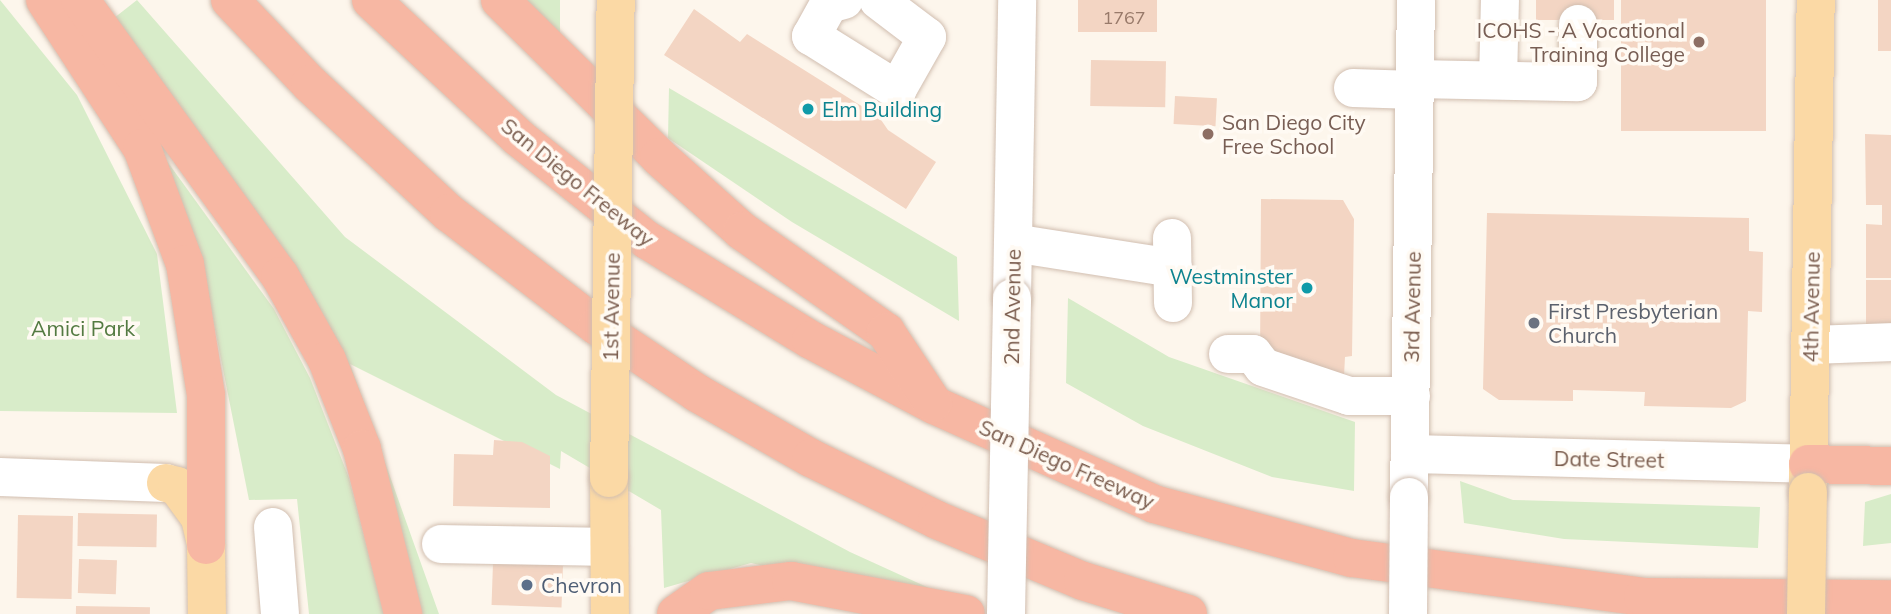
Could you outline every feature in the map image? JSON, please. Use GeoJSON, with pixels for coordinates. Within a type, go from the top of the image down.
{"type":"FeatureCollection","features":[{"type":"Feature","properties":{"kind":"highway"},"geometry":{"type":"LineString","coordinates":[[45,0],[142,148],[185,264],[206,395],[206,545]]}},
{"type":"Feature","properties":{"kind":"highway"},"geometry":{"type":"LineString","coordinates":[[80,0],[280,276],[327,360],[362,449],[403,614]]}},
{"type":"Feature","properties":{"kind":"highway"},"geometry":{"type":"LineString","coordinates":[[229,0],[320,94],[449,213],[597,326],[697,393],[811,458],[937,520],[1083,580],[1172,612]]}},
{"type":"Feature","properties":{"kind":"highway","name":"San Diego Freeway"},"geometry":{"type":"LineString","coordinates":[[372,0],[519,138],[647,240],[811,340],[934,405],[1154,504],[1352,558],[1643,597],[1891,600]]}},
{"type":"Feature","properties":{"kind":"highway"},"geometry":{"type":"LineString","coordinates":[[500,0],[659,157],[743,231],[886,332],[934,405]]}},
{"type":"Feature","properties":{"kind":"highway"},"geometry":{"type":"LineString","coordinates":[[1808,478],[1891,466]]}},
{"type":"Feature","properties":{"kind":"highway"},"geometry":{"type":"LineString","coordinates":[[676,614],[709,591],[780,581],[966,614]]}},
{"type":"Feature","properties":{"kind":"main road","name":"1st Avenue"},"geometry":{"type":"LineString","coordinates":[[610,614],[609,478],[616,0]]}},
{"type":"Feature","properties":{"kind":"main road","name":"4th Avenue"},"geometry":{"type":"LineString","coordinates":[[1806,614],[1816,0]]}},
{"type":"Feature","properties":{"kind":"main road"},"geometry":{"type":"LineString","coordinates":[[166,483],[189,499],[206,545],[207,614]]}},
{"type":"Feature","properties":{"kind":"street"},"geometry":{"type":"LineString","coordinates":[[844,0],[829,4],[811,36],[897,90],[927,37],[878,0]]}},
{"type":"Feature","properties":{"kind":"street","name":"2nd Avenue"},"geometry":{"type":"LineString","coordinates":[[1006,614],[1017,0]]}},
{"type":"Feature","properties":{"kind":"street","name":"3rd Avenue"},"geometry":{"type":"LineString","coordinates":[[1408,614],[1416,0]]}},
{"type":"Feature","properties":{"kind":"street"},"geometry":{"type":"LineString","coordinates":[[1498,80],[1500,0]]}},
{"type":"Feature","properties":{"kind":"street"},"geometry":{"type":"LineString","coordinates":[[1353,88],[1498,80],[1578,82],[1578,24]]}},
{"type":"Feature","properties":{"kind":"street"},"geometry":{"type":"LineString","coordinates":[[1013,243],[1172,270]]}},
{"type":"Feature","properties":{"kind":"street"},"geometry":{"type":"LineString","coordinates":[[1810,345],[1891,342]]}},
{"type":"Feature","properties":{"kind":"street"},"geometry":{"type":"LineString","coordinates":[[1228,354],[1253,354],[1264,368],[1349,396],[1411,396]]}},
{"type":"Feature","properties":{"kind":"street","name":"Date Street"},"geometry":{"type":"LineString","coordinates":[[1410,454],[1808,478]]}},
{"type":"Feature","properties":{"kind":"street"},"geometry":{"type":"LineString","coordinates":[[0,477],[166,483]]}},
{"type":"Feature","properties":{"kind":"street"},"geometry":{"type":"LineString","coordinates":[[274,527],[280,614]]}},
{"type":"Feature","properties":{"kind":"street"},"geometry":{"type":"LineString","coordinates":[[441,544],[609,547]]}},
{"type":"Feature","properties":{"kind":"green space","name":"Amici Park"},"geometry":{"type":"Polygon","coordinates":[[[0,0],[77,95],[157,254],[177,413],[0,411],[0,0]]]}},
{"type":"Feature","properties":{"kind":"green space"},"geometry":{"type":"Polygon","coordinates":[[[137,0],[345,237],[556,395],[850,552],[951,598],[949,610],[751,563],[664,588],[661,510],[561,451],[560,469],[350,364],[439,614],[414,614],[379,468],[109,22],[137,0]]]}},
{"type":"Feature","properties":{"kind":"green space"},"geometry":{"type":"Polygon","coordinates":[[[518,0],[560,0],[560,44],[518,0]]]}},
{"type":"Feature","properties":{"kind":"green space"},"geometry":{"type":"Polygon","coordinates":[[[669,88],[957,257],[959,321],[792,222],[668,138],[669,88]]]}},
{"type":"Feature","properties":{"kind":"green space"},"geometry":{"type":"Polygon","coordinates":[[[127,106],[274,309],[310,378],[349,478],[384,614],[309,614],[297,499],[249,500],[205,279],[127,106]]]}},
{"type":"Feature","properties":{"kind":"green space"},"geometry":{"type":"Polygon","coordinates":[[[1068,298],[1169,357],[1355,422],[1354,491],[1272,477],[1143,426],[1066,383],[1068,298]]]}},
{"type":"Feature","properties":{"kind":"green space"},"geometry":{"type":"Polygon","coordinates":[[[1460,481],[1513,500],[1760,507],[1758,548],[1564,539],[1464,523],[1460,481]]]}},
{"type":"Feature","properties":{"kind":"green space"},"geometry":{"type":"Polygon","coordinates":[[[1891,494],[1891,543],[1863,546],[1865,502],[1891,494]]]}},
{"type":"Feature","properties":{"kind":"building"},"geometry":{"type":"Polygon","coordinates":[[[1078,0],[1157,0],[1157,32],[1078,32],[1078,0]]]}},
{"type":"Feature","properties":{"kind":"building"},"geometry":{"type":"Polygon","coordinates":[[[1536,0],[1614,0],[1614,20],[1536,20],[1536,0]]]}},
{"type":"Feature","properties":{"kind":"building"},"geometry":{"type":"Polygon","coordinates":[[[1621,0],[1766,0],[1766,131],[1621,131],[1621,0]]]}},
{"type":"Feature","properties":{"kind":"building"},"geometry":{"type":"Polygon","coordinates":[[[1878,0],[1891,0],[1891,51],[1878,51],[1878,0]]]}},
{"type":"Feature","properties":{"kind":"building","name":"Elm Building"},"geometry":{"type":"Polygon","coordinates":[[[694,9],[740,42],[747,34],[879,117],[888,130],[936,162],[906,209],[664,55],[694,9]]]}},
{"type":"Feature","properties":{"kind":"building"},"geometry":{"type":"Polygon","coordinates":[[[1091,60],[1166,61],[1165,107],[1090,106],[1091,60]]]}},
{"type":"Feature","properties":{"kind":"building"},"geometry":{"type":"Polygon","coordinates":[[[1175,96],[1217,98],[1215,126],[1174,124],[1175,96]]]}},
{"type":"Feature","properties":{"kind":"building"},"geometry":{"type":"Polygon","coordinates":[[[1865,134],[1891,135],[1891,278],[1866,278],[1866,224],[1882,225],[1882,205],[1866,205],[1865,134]]]}},
{"type":"Feature","properties":{"kind":"building","name":"Westminster Manor"},"geometry":{"type":"Polygon","coordinates":[[[1261,199],[1343,200],[1354,219],[1352,356],[1345,357],[1344,376],[1260,360],[1261,199]]]}},
{"type":"Feature","properties":{"kind":"building"},"geometry":{"type":"Polygon","coordinates":[[[1487,213],[1749,218],[1749,251],[1763,252],[1762,312],[1748,311],[1746,401],[1731,408],[1644,406],[1645,392],[1573,390],[1573,401],[1499,400],[1483,389],[1487,213]]]}},
{"type":"Feature","properties":{"kind":"building"},"geometry":{"type":"Polygon","coordinates":[[[1866,280],[1891,280],[1891,331],[1866,331],[1866,280]]]}},
{"type":"Feature","properties":{"kind":"building"},"geometry":{"type":"Polygon","coordinates":[[[494,440],[522,442],[550,456],[550,508],[453,506],[454,454],[493,455],[494,440]]]}},
{"type":"Feature","properties":{"kind":"building"},"geometry":{"type":"Polygon","coordinates":[[[78,513],[157,514],[156,547],[77,546],[78,513]]]}},
{"type":"Feature","properties":{"kind":"building"},"geometry":{"type":"Polygon","coordinates":[[[18,515],[73,516],[72,599],[17,598],[18,515]]]}},
{"type":"Feature","properties":{"kind":"building"},"geometry":{"type":"Polygon","coordinates":[[[79,559],[117,560],[116,594],[78,593],[79,559]]]}},
{"type":"Feature","properties":{"kind":"building","name":"Chevron"},"geometry":{"type":"Polygon","coordinates":[[[493,563],[563,565],[561,607],[492,605],[493,563]]]}},
{"type":"Feature","properties":{"kind":"building"},"geometry":{"type":"Polygon","coordinates":[[[76,606],[150,607],[150,614],[76,614],[76,606]]]}},
{"type":"Feature","properties":{"kind":"place","name":"ICOHS - A Vocational Training College"},"geometry":{"type":"Point","coordinates":[1699,42]}},
{"type":"Feature","properties":{"kind":"place","name":"Elm Building"},"geometry":{"type":"Point","coordinates":[808,109]}},
{"type":"Feature","properties":{"kind":"place","name":"San Diego City Free School"},"geometry":{"type":"Point","coordinates":[1208,134]}},
{"type":"Feature","properties":{"kind":"place","name":"Westminster Manor"},"geometry":{"type":"Point","coordinates":[1307,288]}},
{"type":"Feature","properties":{"kind":"place","name":"First Presbyterian Church"},"geometry":{"type":"Point","coordinates":[1534,323]}},
{"type":"Feature","properties":{"kind":"place","name":"Chevron"},"geometry":{"type":"Point","coordinates":[527,585]}}]}
